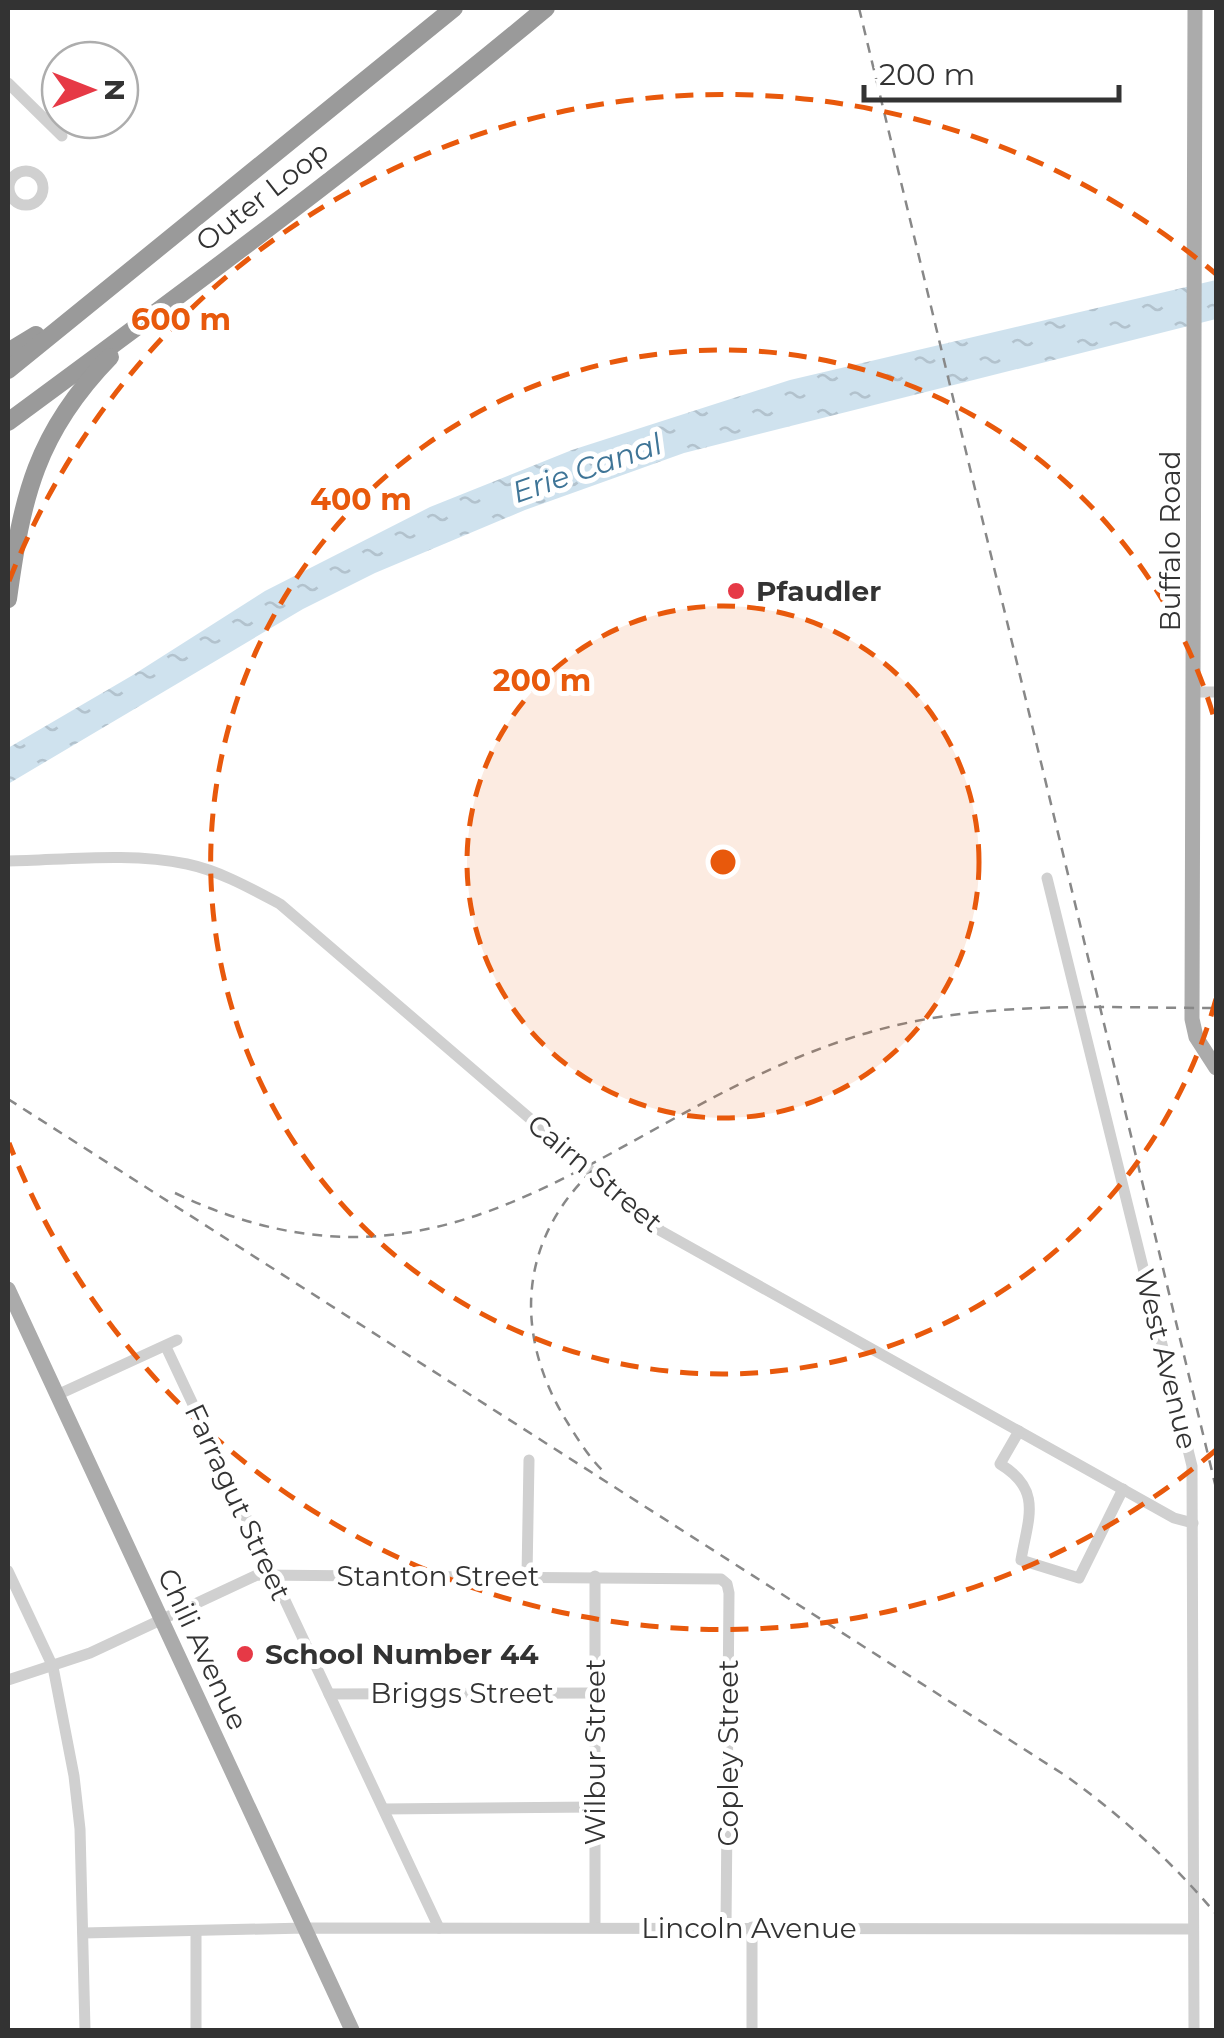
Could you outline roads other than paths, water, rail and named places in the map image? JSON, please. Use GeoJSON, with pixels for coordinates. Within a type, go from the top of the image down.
{"type":"FeatureCollection","features":[{"type":"Feature","properties":{"kind":"highway","name":"Outer Loop"},"geometry":{"type":"LineString","coordinates":[[8,370],[454,8]]}},
{"type":"Feature","properties":{"kind":"highway","name":"Outer Loop"},"geometry":{"type":"LineString","coordinates":[[8,422],[143,323],[546,8]]}},
{"type":"Feature","properties":{"kind":"highway"},"geometry":{"type":"LineString","coordinates":[[8,352],[118,278]]}},
{"type":"Feature","properties":{"kind":"highway"},"geometry":{"type":"LineString","coordinates":[[8,599],[20,514],[30,480],[54,427],[78,392],[143,323]]}},
{"type":"Feature","properties":{"kind":"main road","name":"Buffalo Road"},"geometry":{"type":"LineString","coordinates":[[1195,8],[1192,1019],[1196,1037],[1216,1068]]}},
{"type":"Feature","properties":{"kind":"main road","name":"Chili Avenue"},"geometry":{"type":"LineString","coordinates":[[8,1289],[352,2030]]}},
{"type":"Feature","properties":{"kind":"street"},"geometry":{"type":"LineString","coordinates":[[8,84],[40,115]]}},
{"type":"Feature","properties":{"kind":"street"},"geometry":{"type":"LineString","coordinates":[[1195,692],[1216,692]]}},
{"type":"Feature","properties":{"kind":"street","name":"Cairn Street"},"geometry":{"type":"LineString","coordinates":[[8,861],[140,859],[185,864],[231,878],[280,904],[660,1230],[1123,1490],[1193,1524]]}},
{"type":"Feature","properties":{"kind":"street","name":"West Avenue"},"geometry":{"type":"LineString","coordinates":[[1047,878],[1192,1472],[1194,2030]]}},
{"type":"Feature","properties":{"kind":"street","name":"Farragut Street"},"geometry":{"type":"LineString","coordinates":[[58,1396],[171,1343],[273,1575],[439,1928]]}},
{"type":"Feature","properties":{"kind":"street"},"geometry":{"type":"LineString","coordinates":[[1019,1431],[1000,1464],[1021,1479],[1030,1497],[1021,1560],[1079,1578],[1123,1490]]}},
{"type":"Feature","properties":{"kind":"street"},"geometry":{"type":"LineString","coordinates":[[527,1576],[529,1460]]}},
{"type":"Feature","properties":{"kind":"street"},"geometry":{"type":"LineString","coordinates":[[8,1570],[53,1668],[78,1802],[85,2030]]}},
{"type":"Feature","properties":{"kind":"street","name":"Stanton Street"},"geometry":{"type":"LineString","coordinates":[[8,1680],[53,1668],[252,1577],[595,1576],[724,1580]]}},
{"type":"Feature","properties":{"kind":"street","name":"Wilbur Street"},"geometry":{"type":"LineString","coordinates":[[595,1576],[595,1927]]}},
{"type":"Feature","properties":{"kind":"street","name":"Copley Street"},"geometry":{"type":"LineString","coordinates":[[724,1580],[729,1593],[726,1927]]}},
{"type":"Feature","properties":{"kind":"street","name":"Briggs Street"},"geometry":{"type":"LineString","coordinates":[[329,1694],[595,1693]]}},
{"type":"Feature","properties":{"kind":"street"},"geometry":{"type":"LineString","coordinates":[[384,1809],[595,1807]]}},
{"type":"Feature","properties":{"kind":"street","name":"Lincoln Avenue"},"geometry":{"type":"LineString","coordinates":[[82,1932],[595,1927],[1193,1929]]}},
{"type":"Feature","properties":{"kind":"street"},"geometry":{"type":"LineString","coordinates":[[752,1927],[752,2030]]}},
{"type":"Feature","properties":{"kind":"street"},"geometry":{"type":"LineString","coordinates":[[196,1932],[196,2030]]}},
{"type":"Feature","properties":{"kind":"water","name":"Erie Canal"},"geometry":{"type":"Polygon","coordinates":[[[1216,280],[1216,319],[684,453],[525,510],[375,573],[303,609],[8,784],[8,748],[265,591],[430,507],[572,450],[790,380],[1216,280]]]}},
{"type":"Feature","properties":{"kind":"railway"},"geometry":{"type":"LineString","coordinates":[[859,8],[1216,1488]]}},
{"type":"Feature","properties":{"kind":"railway"},"geometry":{"type":"LineString","coordinates":[[175,1193],[276,1228],[367,1237],[451,1223],[530,1194],[768,1070],[857,1036],[901,1024],[990,1011],[1216,1008]]}},
{"type":"Feature","properties":{"kind":"railway"},"geometry":{"type":"LineString","coordinates":[[8,1099],[1066,1776],[1146,1840],[1216,1914]]}},
{"type":"Feature","properties":{"kind":"railway"},"geometry":{"type":"LineString","coordinates":[[592,1171],[550,1227],[538,1257],[532,1288],[532,1320],[537,1353],[548,1385],[578,1439],[605,1473]]}},
{"type":"Feature","properties":{"kind":"place","name":"Pfaudler"},"geometry":{"type":"Point","coordinates":[736,591]}},
{"type":"Feature","properties":{"kind":"place","name":"School Number 44"},"geometry":{"type":"Point","coordinates":[245,1654]}}]}
